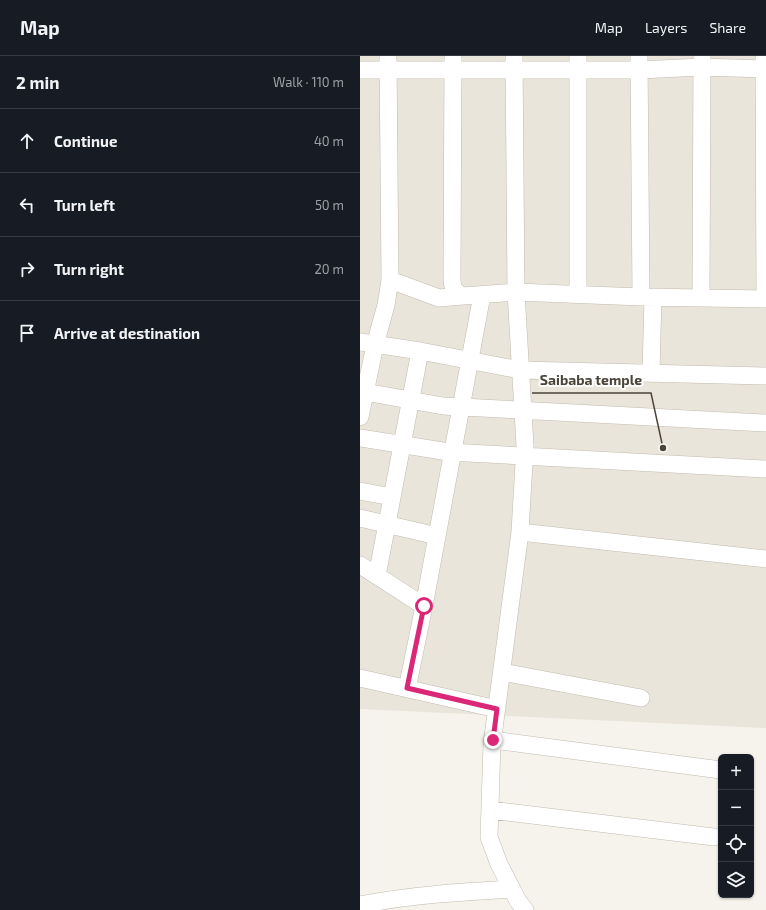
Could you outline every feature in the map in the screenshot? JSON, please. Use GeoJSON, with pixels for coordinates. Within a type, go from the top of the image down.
{"type":"FeatureCollection","features":[{"type":"Feature","properties":{"kind":"street"},"geometry":{"type":"LineString","coordinates":[[701,298],[702,62]]}},
{"type":"Feature","properties":{"kind":"street"},"geometry":{"type":"LineString","coordinates":[[360,70],[388,63],[702,62],[765,65],[765,299],[647,297],[516,292],[439,298],[390,280]]}},
{"type":"Feature","properties":{"kind":"street"},"geometry":{"type":"LineString","coordinates":[[360,417],[368,343],[386,305],[390,280],[388,63]]}},
{"type":"Feature","properties":{"kind":"street"},"geometry":{"type":"LineString","coordinates":[[453,63],[452,286],[456,293],[463,296]]}},
{"type":"Feature","properties":{"kind":"street"},"geometry":{"type":"LineString","coordinates":[[514,63],[516,292],[523,410],[524,455],[520,532],[493,740],[489,837],[499,864],[510,886],[525,910]]}},
{"type":"Feature","properties":{"kind":"street"},"geometry":{"type":"LineString","coordinates":[[578,63],[578,294]]}},
{"type":"Feature","properties":{"kind":"street"},"geometry":{"type":"LineString","coordinates":[[639,63],[651,373]]}},
{"type":"Feature","properties":{"kind":"street"},"geometry":{"type":"LineString","coordinates":[[407,688],[462,407],[482,295]]}},
{"type":"Feature","properties":{"kind":"street"},"geometry":{"type":"LineString","coordinates":[[368,343],[420,351],[520,370],[766,376]]}},
{"type":"Feature","properties":{"kind":"street"},"geometry":{"type":"LineString","coordinates":[[377,576],[420,351]]}},
{"type":"Feature","properties":{"kind":"street"},"geometry":{"type":"LineString","coordinates":[[363,392],[443,406],[766,423]]}},
{"type":"Feature","properties":{"kind":"street"},"geometry":{"type":"LineString","coordinates":[[360,438],[453,452],[766,469]]}},
{"type":"Feature","properties":{"kind":"street"},"geometry":{"type":"LineString","coordinates":[[360,491],[392,497]]}},
{"type":"Feature","properties":{"kind":"street"},"geometry":{"type":"LineString","coordinates":[[360,518],[437,536]]}},
{"type":"Feature","properties":{"kind":"street"},"geometry":{"type":"LineString","coordinates":[[520,532],[766,559]]}},
{"type":"Feature","properties":{"kind":"street"},"geometry":{"type":"LineString","coordinates":[[360,565],[424,606]]}},
{"type":"Feature","properties":{"kind":"street"},"geometry":{"type":"LineString","coordinates":[[502,672],[641,698]]}},
{"type":"Feature","properties":{"kind":"street"},"geometry":{"type":"LineString","coordinates":[[360,678],[497,709]]}},
{"type":"Feature","properties":{"kind":"street"},"geometry":{"type":"LineString","coordinates":[[493,740],[718,770]]}},
{"type":"Feature","properties":{"kind":"street"},"geometry":{"type":"LineString","coordinates":[[490,810],[714,837]]}},
{"type":"Feature","properties":{"kind":"street"},"geometry":{"type":"LineString","coordinates":[[360,905],[406,897],[510,886]]}},
{"type":"Feature","properties":{"kind":"shaded area"},"geometry":{"type":"Polygon","coordinates":[[[360,56],[766,56],[766,728],[360,709],[360,56]]]}},
{"type":"Feature","properties":{"kind":"place","name":"Saibaba temple"},"geometry":{"type":"Point","coordinates":[663,448]}},
{"type":"Feature","properties":{"kind":"route"},"geometry":{"type":"LineString","coordinates":[[424,606],[407,688],[497,709],[493,740]]}}]}
